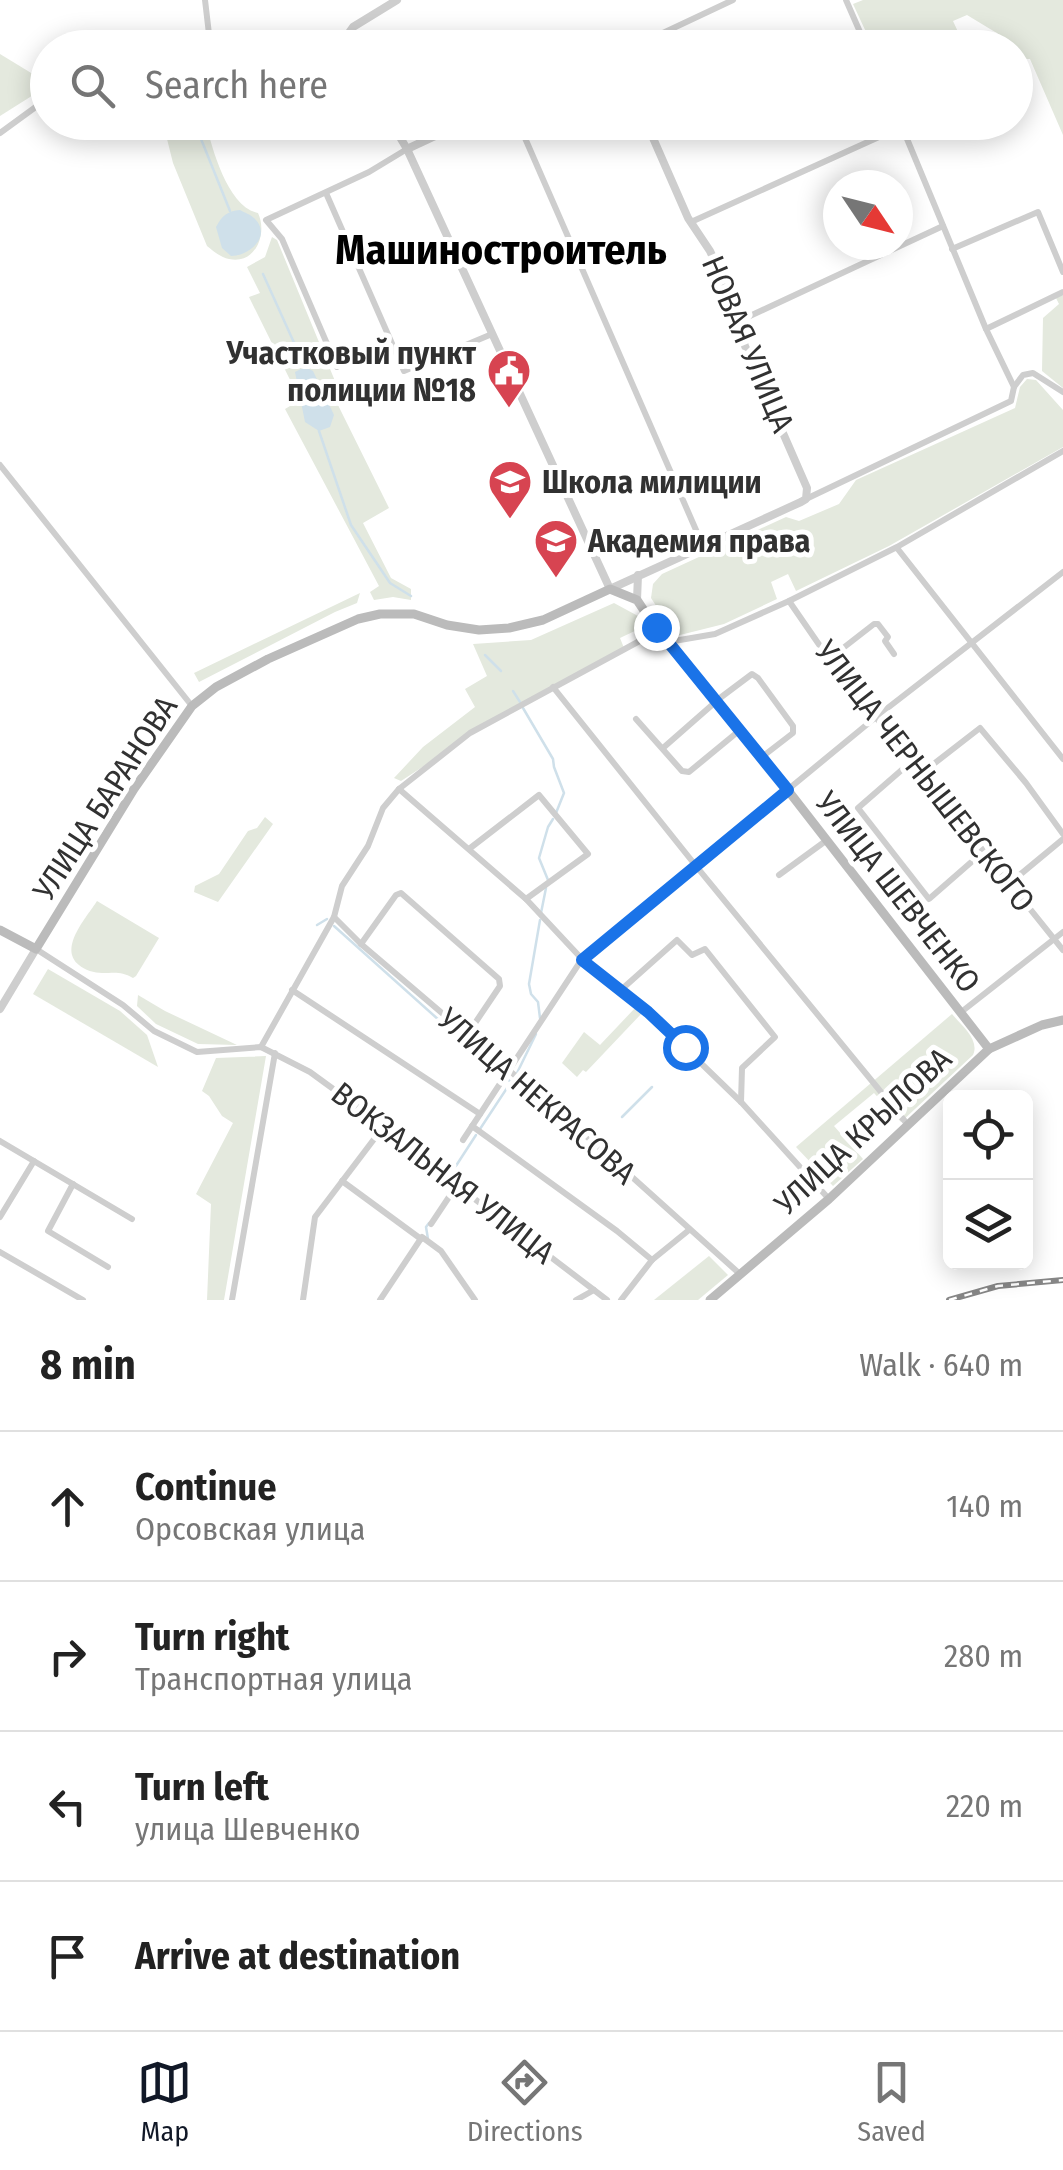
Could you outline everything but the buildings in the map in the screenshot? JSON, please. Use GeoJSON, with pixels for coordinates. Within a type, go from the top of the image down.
{"type":"FeatureCollection","features":[{"type":"Feature","properties":{"kind":"main road"},"geometry":{"type":"LineString","coordinates":[[610,589],[636,600]]}},
{"type":"Feature","properties":{"kind":"main road","name":"УЛИЦА БАРАНОВА"},"geometry":{"type":"LineString","coordinates":[[36,949],[134,790],[192,706],[216,687],[358,619],[380,614],[414,614],[479,630],[510,628],[544,620],[610,589]]}},
{"type":"Feature","properties":{"kind":"main road","name":"УЛИЦА ШЕВЧЕНКО"},"geometry":{"type":"LineString","coordinates":[[636,600],[989,1049]]}},
{"type":"Feature","properties":{"kind":"main road"},"geometry":{"type":"LineString","coordinates":[[0,930],[36,949]]}},
{"type":"Feature","properties":{"kind":"main road","name":"УЛИЦА КРЫЛОВА"},"geometry":{"type":"LineString","coordinates":[[710,1300],[829,1198],[989,1049],[1042,1025],[1063,1020]]}},
{"type":"Feature","properties":{"kind":"street"},"geometry":{"type":"LineString","coordinates":[[205,0],[209,30]]}},
{"type":"Feature","properties":{"kind":"street"},"geometry":{"type":"LineString","coordinates":[[351,30],[397,0]]}},
{"type":"Feature","properties":{"kind":"street"},"geometry":{"type":"LineString","coordinates":[[669,30],[733,0]]}},
{"type":"Feature","properties":{"kind":"street"},"geometry":{"type":"LineString","coordinates":[[846,0],[858,30]]}},
{"type":"Feature","properties":{"kind":"street"},"geometry":{"type":"LineString","coordinates":[[0,133],[30,111]]}},
{"type":"Feature","properties":{"kind":"street"},"geometry":{"type":"LineString","coordinates":[[402,140],[610,589]]}},
{"type":"Feature","properties":{"kind":"street"},"geometry":{"type":"LineString","coordinates":[[337,367],[282,239],[266,220],[326,194],[426,140]]}},
{"type":"Feature","properties":{"kind":"street"},"geometry":{"type":"LineString","coordinates":[[526,140],[704,546]]}},
{"type":"Feature","properties":{"kind":"street","name":"НОВАЯ УЛИЦА"},"geometry":{"type":"LineString","coordinates":[[654,140],[691,222],[728,290],[744,346],[804,479],[806,499]]}},
{"type":"Feature","properties":{"kind":"street"},"geometry":{"type":"LineString","coordinates":[[691,222],[869,140]]}},
{"type":"Feature","properties":{"kind":"street"},"geometry":{"type":"LineString","coordinates":[[907,140],[986,330],[1014,387]]}},
{"type":"Feature","properties":{"kind":"street"},"geometry":{"type":"LineString","coordinates":[[326,194],[404,371],[492,334]]}},
{"type":"Feature","properties":{"kind":"street"},"geometry":{"type":"LineString","coordinates":[[952,249],[1038,212],[1063,272]]}},
{"type":"Feature","properties":{"kind":"street"},"geometry":{"type":"LineString","coordinates":[[737,322],[943,226]]}},
{"type":"Feature","properties":{"kind":"street"},"geometry":{"type":"LineString","coordinates":[[986,330],[1063,292]]}},
{"type":"Feature","properties":{"kind":"street"},"geometry":{"type":"LineString","coordinates":[[806,499],[1012,402],[1014,387],[1023,375],[1034,373],[1063,392]]}},
{"type":"Feature","properties":{"kind":"street"},"geometry":{"type":"LineString","coordinates":[[668,642],[715,634],[790,601],[897,547],[1063,451]]}},
{"type":"Feature","properties":{"kind":"street"},"geometry":{"type":"LineString","coordinates":[[0,465],[192,706]]}},
{"type":"Feature","properties":{"kind":"street","name":"УЛИЦА БАРАНОВА"},"geometry":{"type":"LineString","coordinates":[[610,589],[806,499]]}},
{"type":"Feature","properties":{"kind":"street"},"geometry":{"type":"LineString","coordinates":[[897,547],[1063,759]]}},
{"type":"Feature","properties":{"kind":"street"},"geometry":{"type":"LineString","coordinates":[[463,1140],[582,960],[876,716],[1063,572]]}},
{"type":"Feature","properties":{"kind":"street"},"geometry":{"type":"LineString","coordinates":[[636,600],[638,575]]}},
{"type":"Feature","properties":{"kind":"street","name":"УЛИЦА ЧЕРНЫШЕВСКОГО"},"geometry":{"type":"LineString","coordinates":[[790,601],[829,659],[1063,950]]}},
{"type":"Feature","properties":{"kind":"street"},"geometry":{"type":"LineString","coordinates":[[829,659],[874,624],[888,637],[884,641],[894,654]]}},
{"type":"Feature","properties":{"kind":"street"},"geometry":{"type":"LineString","coordinates":[[36,949],[123,1005],[154,1031],[197,1052],[261,1047],[334,917],[342,886],[368,846],[383,808],[400,789],[470,733],[659,631]]}},
{"type":"Feature","properties":{"kind":"street"},"geometry":{"type":"LineString","coordinates":[[663,748],[752,674],[793,726],[794,733],[762,757]]}},
{"type":"Feature","properties":{"kind":"street"},"geometry":{"type":"LineString","coordinates":[[554,686],[908,1125]]}},
{"type":"Feature","properties":{"kind":"street"},"geometry":{"type":"LineString","coordinates":[[636,719],[682,771],[689,772],[740,730]]}},
{"type":"Feature","properties":{"kind":"street"},"geometry":{"type":"LineString","coordinates":[[922,773],[980,728],[1026,783],[1063,837],[1010,883]]}},
{"type":"Feature","properties":{"kind":"street"},"geometry":{"type":"LineString","coordinates":[[912,760],[858,808],[905,869],[929,899],[984,851]]}},
{"type":"Feature","properties":{"kind":"street"},"geometry":{"type":"LineString","coordinates":[[400,789],[526,899],[582,960],[648,1012],[740,1102],[829,1198]]}},
{"type":"Feature","properties":{"kind":"street"},"geometry":{"type":"LineString","coordinates":[[469,849],[539,794],[588,854],[526,899]]}},
{"type":"Feature","properties":{"kind":"street"},"geometry":{"type":"LineString","coordinates":[[778,875],[827,840]]}},
{"type":"Feature","properties":{"kind":"street"},"geometry":{"type":"LineString","coordinates":[[361,944],[400,893],[499,979],[500,986],[467,1035]]}},
{"type":"Feature","properties":{"kind":"street","name":"УЛИЦА НЕКРАСОВА"},"geometry":{"type":"LineString","coordinates":[[334,917],[740,1275]]}},
{"type":"Feature","properties":{"kind":"street"},"geometry":{"type":"LineString","coordinates":[[960,1013],[1063,932]]}},
{"type":"Feature","properties":{"kind":"street"},"geometry":{"type":"LineString","coordinates":[[622,989],[677,940],[692,955],[705,949],[775,1036],[742,1068],[740,1102]]}},
{"type":"Feature","properties":{"kind":"street","name":"УЛИЦА БАРАНОВА"},"geometry":{"type":"LineString","coordinates":[[0,1009],[36,949]]}},
{"type":"Feature","properties":{"kind":"street"},"geometry":{"type":"LineString","coordinates":[[292,990],[480,1114]]}},
{"type":"Feature","properties":{"kind":"street","name":"ВОКЗАЛЬНАЯ УЛИЦА"},"geometry":{"type":"LineString","coordinates":[[261,1047],[310,1072],[384,1126],[607,1300]]}},
{"type":"Feature","properties":{"kind":"street"},"geometry":{"type":"LineString","coordinates":[[232,1300],[275,1052]]}},
{"type":"Feature","properties":{"kind":"street"},"geometry":{"type":"LineString","coordinates":[[303,1300],[315,1217],[384,1126]]}},
{"type":"Feature","properties":{"kind":"street"},"geometry":{"type":"LineString","coordinates":[[472,1126],[652,1260]]}},
{"type":"Feature","properties":{"kind":"street"},"geometry":{"type":"LineString","coordinates":[[0,1141],[132,1220]]}},
{"type":"Feature","properties":{"kind":"street"},"geometry":{"type":"LineString","coordinates":[[0,1216],[34,1161]]}},
{"type":"Feature","properties":{"kind":"street"},"geometry":{"type":"LineString","coordinates":[[342,1180],[441,1251],[475,1300]]}},
{"type":"Feature","properties":{"kind":"street"},"geometry":{"type":"LineString","coordinates":[[73,1184],[48,1231],[108,1267]]}},
{"type":"Feature","properties":{"kind":"street"},"geometry":{"type":"LineString","coordinates":[[431,1224],[457,1185]]}},
{"type":"Feature","properties":{"kind":"street"},"geometry":{"type":"LineString","coordinates":[[621,1300],[652,1260],[689,1230]]}},
{"type":"Feature","properties":{"kind":"street"},"geometry":{"type":"LineString","coordinates":[[380,1300],[422,1238]]}},
{"type":"Feature","properties":{"kind":"street"},"geometry":{"type":"LineString","coordinates":[[0,1252],[82,1300]]}},
{"type":"Feature","properties":{"kind":"street"},"geometry":{"type":"LineString","coordinates":[[576,1300],[594,1290]]}},
{"type":"Feature","properties":{"kind":"shaded area"},"geometry":{"type":"Polygon","coordinates":[[[863,0],[1063,0],[1063,135],[1033,66],[1033,30],[992,30],[967,15],[953,21],[957,30],[865,30],[853,4],[863,0]]]}},
{"type":"Feature","properties":{"kind":"shaded area"},"geometry":{"type":"Polygon","coordinates":[[[0,54],[30,72],[30,97],[0,116],[0,54]]]}},
{"type":"Feature","properties":{"kind":"shaded area"},"geometry":{"type":"Polygon","coordinates":[[[167,140],[211,140],[230,189],[247,208],[258,213],[261,221],[260,238],[252,253],[238,260],[217,254],[207,246],[167,140]]]}},
{"type":"Feature","properties":{"kind":"shaded area"},"geometry":{"type":"Polygon","coordinates":[[[240,210],[259,225],[260,238],[251,249],[231,256],[222,248],[216,227],[225,215],[240,210]]]}},
{"type":"Feature","properties":{"kind":"shaded area"},"geometry":{"type":"Polygon","coordinates":[[[272,237],[277,240],[335,381],[335,399],[389,508],[363,523],[391,578],[411,589],[411,600],[374,600],[370,592],[379,586],[285,409],[300,400],[249,297],[260,293],[247,267],[265,257],[272,237]]]}},
{"type":"Feature","properties":{"kind":"shaded area"},"geometry":{"type":"Polygon","coordinates":[[[1063,295],[1063,388],[1042,371],[1043,318],[1059,304],[1056,298],[1063,295]]]}},
{"type":"Feature","properties":{"kind":"shaded area"},"geometry":{"type":"Polygon","coordinates":[[[305,367],[313,371],[334,415],[330,427],[319,431],[305,422],[295,372],[305,367]]]}},
{"type":"Feature","properties":{"kind":"shaded area"},"geometry":{"type":"Polygon","coordinates":[[[1027,379],[1036,380],[1063,410],[1063,447],[889,546],[796,591],[788,574],[771,582],[777,599],[724,624],[676,636],[651,598],[653,584],[662,574],[786,517],[799,521],[839,504],[856,480],[1015,408],[1020,387],[1027,379]]]}},
{"type":"Feature","properties":{"kind":"shaded area"},"geometry":{"type":"Polygon","coordinates":[[[360,593],[357,603],[199,682],[194,673],[360,593]]]}},
{"type":"Feature","properties":{"kind":"shaded area"},"geometry":{"type":"Polygon","coordinates":[[[614,603],[638,616],[641,628],[620,638],[624,648],[505,713],[401,781],[394,778],[423,747],[475,707],[465,689],[487,676],[473,644],[531,640],[614,603]]]}},
{"type":"Feature","properties":{"kind":"shaded area"},"geometry":{"type":"Polygon","coordinates":[[[265,817],[273,824],[218,902],[194,892],[195,886],[219,874],[248,831],[257,828],[265,817]]]}},
{"type":"Feature","properties":{"kind":"shaded area"},"geometry":{"type":"Polygon","coordinates":[[[97,901],[159,938],[133,978],[121,973],[90,971],[73,958],[76,933],[97,901]]]}},
{"type":"Feature","properties":{"kind":"shaded area"},"geometry":{"type":"Polygon","coordinates":[[[48,969],[120,1011],[147,1035],[158,1067],[33,994],[48,969]]]}},
{"type":"Feature","properties":{"kind":"shaded area"},"geometry":{"type":"Polygon","coordinates":[[[138,995],[237,1045],[198,1044],[156,1024],[137,1006],[138,995]]]}},
{"type":"Feature","properties":{"kind":"shaded area"},"geometry":{"type":"Polygon","coordinates":[[[636,1007],[642,1013],[586,1072],[583,1070],[577,1077],[562,1063],[584,1032],[600,1045],[636,1007]]]}},
{"type":"Feature","properties":{"kind":"shaded area"},"geometry":{"type":"Polygon","coordinates":[[[952,1014],[972,1039],[973,1055],[901,1122],[874,1093],[834,1126],[863,1159],[833,1186],[796,1147],[952,1014]]]}},
{"type":"Feature","properties":{"kind":"shaded area"},"geometry":{"type":"Polygon","coordinates":[[[266,1056],[224,1300],[207,1300],[211,1204],[196,1194],[233,1123],[222,1116],[202,1091],[216,1058],[266,1056]]]}},
{"type":"Feature","properties":{"kind":"shaded area"},"geometry":{"type":"Polygon","coordinates":[[[709,1256],[728,1275],[698,1300],[654,1300],[709,1256]]]}},
{"type":"Feature","properties":{"kind":"waterway"},"geometry":{"type":"LineString","coordinates":[[201,140],[230,211]]}},
{"type":"Feature","properties":{"kind":"waterway"},"geometry":{"type":"LineString","coordinates":[[263,274],[305,367]]}},
{"type":"Feature","properties":{"kind":"waterway"},"geometry":{"type":"LineString","coordinates":[[319,431],[351,525],[390,583],[411,596]]}},
{"type":"Feature","properties":{"kind":"waterway"},"geometry":{"type":"LineString","coordinates":[[485,655],[501,671]]}},
{"type":"Feature","properties":{"kind":"waterway"},"geometry":{"type":"LineString","coordinates":[[513,691],[520,702]]}},
{"type":"Feature","properties":{"kind":"waterway"},"geometry":{"type":"LineString","coordinates":[[523,708],[553,759],[564,793],[556,813]]}},
{"type":"Feature","properties":{"kind":"waterway"},"geometry":{"type":"LineString","coordinates":[[548,880],[539,858],[553,819]]}},
{"type":"Feature","properties":{"kind":"waterway"},"geometry":{"type":"LineString","coordinates":[[541,913],[546,888]]}},
{"type":"Feature","properties":{"kind":"waterway"},"geometry":{"type":"LineString","coordinates":[[317,925],[327,919]]}},
{"type":"Feature","properties":{"kind":"waterway"},"geometry":{"type":"LineString","coordinates":[[540,920],[529,984],[538,1002],[540,1018]]}},
{"type":"Feature","properties":{"kind":"waterway"},"geometry":{"type":"LineString","coordinates":[[334,926],[498,1073]]}},
{"type":"Feature","properties":{"kind":"waterway"},"geometry":{"type":"LineString","coordinates":[[517,1073],[536,1034]]}},
{"type":"Feature","properties":{"kind":"waterway"},"geometry":{"type":"LineString","coordinates":[[480,1129],[511,1082],[507,1079]]}},
{"type":"Feature","properties":{"kind":"waterway"},"geometry":{"type":"LineString","coordinates":[[622,1117],[652,1087]]}},
{"type":"Feature","properties":{"kind":"waterway"},"geometry":{"type":"LineString","coordinates":[[451,1177],[476,1135]]}},
{"type":"Feature","properties":{"kind":"waterway"},"geometry":{"type":"LineString","coordinates":[[428,1239],[429,1223]]}},
{"type":"Feature","properties":{"kind":"railway"},"geometry":{"type":"LineString","coordinates":[[949,1300],[998,1286],[1063,1280]]}},
{"type":"Feature","properties":{"kind":"place","name":"Участковый пункт полиции №18"},"geometry":{"type":"Point","coordinates":[509,409]}},
{"type":"Feature","properties":{"kind":"place","name":"Школа милиции"},"geometry":{"type":"Point","coordinates":[510,520]}},
{"type":"Feature","properties":{"kind":"place","name":"Академия права"},"geometry":{"type":"Point","coordinates":[556,579]}},
{"type":"Feature","properties":{"kind":"district","name":"Машиностроитель"},"geometry":{"type":"Point","coordinates":[501,249]}},
{"type":"Feature","properties":{"kind":"route"},"geometry":{"type":"LineString","coordinates":[[656,627],[788,790],[582,960],[622,989],[685,1047]]}}]}
